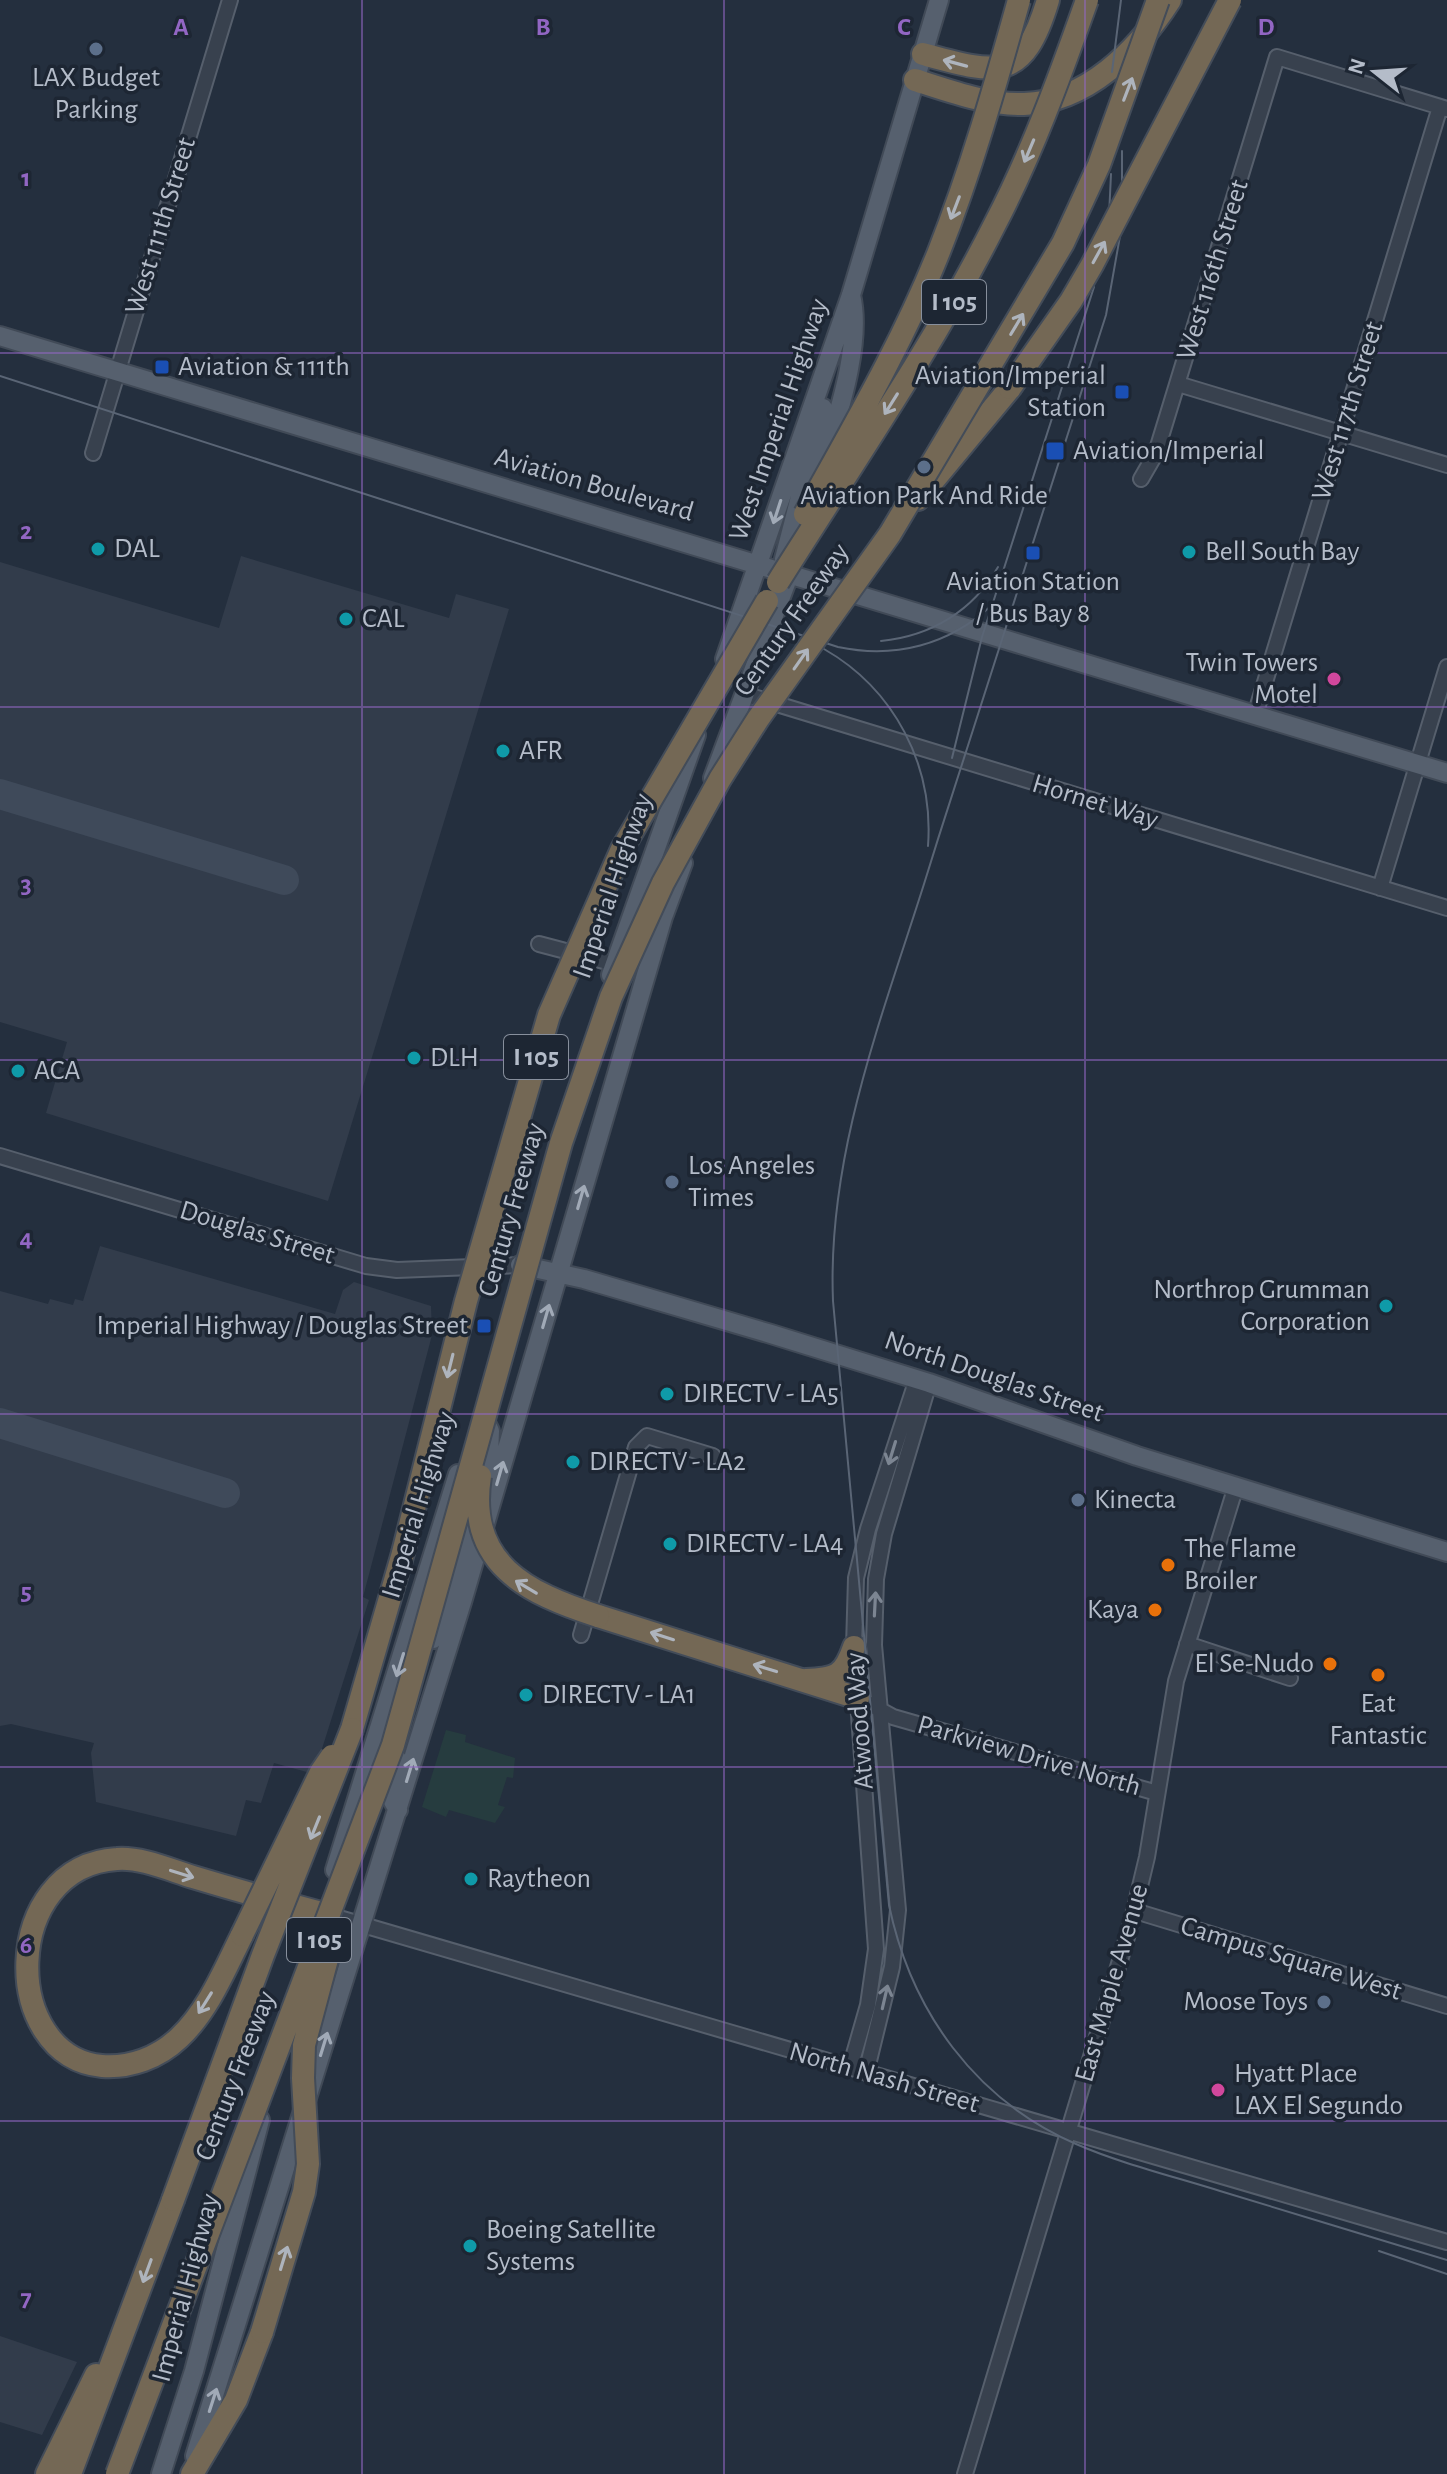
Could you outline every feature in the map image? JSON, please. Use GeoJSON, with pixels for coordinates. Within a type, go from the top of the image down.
{"type":"FeatureCollection","features":[{"type":"Feature","properties":{"kind":"highway"},"geometry":{"type":"LineString","coordinates":[[784,579],[796,530],[877,382],[937,257],[983,128],[1019,0]]}},
{"type":"Feature","properties":{"kind":"highway"},"geometry":{"type":"LineString","coordinates":[[923,54],[988,69],[1009,65],[1023,56],[1032,43],[1048,0]]}},
{"type":"Feature","properties":{"kind":"highway","name":"Century Freeway"},"geometry":{"type":"LineString","coordinates":[[70,2474],[263,1955],[352,1729],[403,1553],[505,1161],[549,1015],[622,849],[972,269],[1031,145],[1087,0]]}},
{"type":"Feature","properties":{"kind":"highway","name":"Century Freeway"},"geometry":{"type":"LineString","coordinates":[[117,2474],[393,1745],[484,1403],[561,1143],[611,997],[638,936],[720,779],[758,719],[890,534],[1063,243],[1099,165],[1158,0]]}},
{"type":"Feature","properties":{"kind":"highway"},"geometry":{"type":"LineString","coordinates":[[915,80],[1002,103],[1040,102],[1088,86],[1135,45],[1170,0]]}},
{"type":"Feature","properties":{"kind":"highway"},"geometry":{"type":"LineString","coordinates":[[890,534],[1010,388],[1071,301],[1230,0]]}},
{"type":"Feature","properties":{"kind":"highway"},"geometry":{"type":"LineString","coordinates":[[484,1403],[477,1506],[490,1548],[500,1566],[532,1591],[558,1603],[858,1698]]}},
{"type":"Feature","properties":{"kind":"highway"},"geometry":{"type":"LineString","coordinates":[[805,1680],[838,1675],[847,1667],[854,1647]]}},
{"type":"Feature","properties":{"kind":"highway"},"geometry":{"type":"LineString","coordinates":[[321,1913],[119,1858],[86,1864],[61,1875],[41,1893],[18,1943],[16,1975],[21,2000],[33,2025],[50,2046],[71,2059],[116,2067],[139,2063],[180,2038],[204,2004],[321,1772],[352,1729]]}},
{"type":"Feature","properties":{"kind":"highway"},"geometry":{"type":"LineString","coordinates":[[191,2474],[236,2400],[262,2332],[304,2192],[308,2164],[303,2078],[312,2006],[393,1745]]}},
{"type":"Feature","properties":{"kind":"highway"},"geometry":{"type":"LineString","coordinates":[[47,2474],[90,2385],[120,2342]]}},
{"type":"Feature","properties":{"kind":"main road","name":"West Imperial Highway"},"geometry":{"type":"LineString","coordinates":[[760,563],[832,342],[851,295],[939,0]]}},
{"type":"Feature","properties":{"kind":"main road","name":"West Imperial Highway"},"geometry":{"type":"LineString","coordinates":[[784,579],[827,451],[857,318],[851,295]]}},
{"type":"Feature","properties":{"kind":"main road","name":"Aviation Boulevard"},"geometry":{"type":"LineString","coordinates":[[0,336],[760,563],[784,579],[1447,773]]}},
{"type":"Feature","properties":{"kind":"main road"},"geometry":{"type":"LineString","coordinates":[[784,579],[784,559],[833,366],[832,342]]}},
{"type":"Feature","properties":{"kind":"main road","name":"Imperial Highway"},"geometry":{"type":"LineString","coordinates":[[161,2474],[194,2371],[263,2108],[321,1913],[484,1403],[520,1265],[615,964],[760,563]]}},
{"type":"Feature","properties":{"kind":"main road","name":"Imperial Highway"},"geometry":{"type":"LineString","coordinates":[[191,2474],[398,1810],[454,1600],[559,1272],[663,917],[784,579]]}},
{"type":"Feature","properties":{"kind":"main road"},"geometry":{"type":"LineString","coordinates":[[645,979],[637,957],[672,827],[677,787]]}},
{"type":"Feature","properties":{"kind":"main road","name":"North Douglas Street"},"geometry":{"type":"LineString","coordinates":[[520,1265],[559,1272],[923,1381],[1137,1456],[1447,1552]]}},
{"type":"Feature","properties":{"kind":"main road"},"geometry":{"type":"LineString","coordinates":[[454,1600],[489,1455],[490,1431],[484,1403]]}},
{"type":"Feature","properties":{"kind":"street","name":"West 111th Street"},"geometry":{"type":"LineString","coordinates":[[93,453],[230,0]]}},
{"type":"Feature","properties":{"kind":"street","name":"West 116th Street"},"geometry":{"type":"LineString","coordinates":[[1141,479],[1156,453],[1277,57],[1444,108]]}},
{"type":"Feature","properties":{"kind":"street","name":"West 117th Street"},"geometry":{"type":"LineString","coordinates":[[1255,715],[1444,108]]}},
{"type":"Feature","properties":{"kind":"street"},"geometry":{"type":"LineString","coordinates":[[1178,384],[1447,465]]}},
{"type":"Feature","properties":{"kind":"street"},"geometry":{"type":"LineString","coordinates":[[1380,888],[1447,667]]}},
{"type":"Feature","properties":{"kind":"street","name":"Hornet Way"},"geometry":{"type":"LineString","coordinates":[[744,694],[1447,908]]}},
{"type":"Feature","properties":{"kind":"street"},"geometry":{"type":"LineString","coordinates":[[539,944],[615,964]]}},
{"type":"Feature","properties":{"kind":"street","name":"Douglas Street"},"geometry":{"type":"LineString","coordinates":[[0,1156],[366,1266],[397,1270],[520,1265]]}},
{"type":"Feature","properties":{"kind":"street","name":"Atwood Way"},"geometry":{"type":"LineString","coordinates":[[850,2068],[868,2005],[876,1949],[854,1647],[856,1578],[862,1550],[923,1381]]}},
{"type":"Feature","properties":{"kind":"street","name":"Atwood Way"},"geometry":{"type":"LineString","coordinates":[[866,2073],[892,1967],[898,1910],[874,1645],[879,1558],[923,1381]]}},
{"type":"Feature","properties":{"kind":"street"},"geometry":{"type":"LineString","coordinates":[[581,1635],[636,1447],[647,1436],[713,1456]]}},
{"type":"Feature","properties":{"kind":"street","name":"East Maple Avenue"},"geometry":{"type":"LineString","coordinates":[[965,2474],[1135,1911],[1168,1716],[1236,1486]]}},
{"type":"Feature","properties":{"kind":"street"},"geometry":{"type":"LineString","coordinates":[[423,1590],[454,1600]]}},
{"type":"Feature","properties":{"kind":"street"},"geometry":{"type":"LineString","coordinates":[[1187,1644],[1290,1678]]}},
{"type":"Feature","properties":{"kind":"street","name":"Parkview Drive North"},"geometry":{"type":"LineString","coordinates":[[858,1698],[893,1717],[1157,1793]]}},
{"type":"Feature","properties":{"kind":"street","name":"Campus Square West"},"geometry":{"type":"LineString","coordinates":[[1135,1911],[1447,2006]]}},
{"type":"Feature","properties":{"kind":"street","name":"North Nash Street"},"geometry":{"type":"LineString","coordinates":[[321,1913],[1447,2242]]}},
{"type":"Feature","properties":{"kind":"shaded area"},"geometry":{"type":"Polygon","coordinates":[[[241,556],[449,618],[456,594],[509,609],[328,1201],[46,1113],[67,1042],[0,1022],[0,562],[219,628],[241,556]]]}},
{"type":"Feature","properties":{"kind":"shaded area"},"geometry":{"type":"Polygon","coordinates":[[[100,1246],[335,1314],[343,1290],[354,1282],[431,1306],[432,1335],[363,1597],[369,1600],[314,1774],[274,1763],[261,1803],[246,1800],[236,1836],[96,1802],[91,1753],[94,1743],[11,1724],[0,1726],[0,1291],[48,1304],[50,1299],[73,1305],[75,1299],[83,1301],[100,1246]]]}},
{"type":"Feature","properties":{"kind":"shaded area"},"geometry":{"type":"Polygon","coordinates":[[[0,2336],[77,2362],[42,2435],[0,2422],[0,2336]]]}},
{"type":"Feature","properties":{"kind":"green space"},"geometry":{"type":"Polygon","coordinates":[[[446,1730],[466,1735],[465,1742],[515,1758],[513,1778],[507,1777],[498,1805],[505,1807],[495,1823],[449,1810],[446,1817],[422,1807],[446,1730]]]}},
{"type":"Feature","properties":{"kind":"taxiway"},"geometry":{"type":"LineString","coordinates":[[0,794],[284,880]]}},
{"type":"Feature","properties":{"kind":"taxiway"},"geometry":{"type":"LineString","coordinates":[[0,1423],[225,1493]]}},
{"type":"Feature","properties":{"kind":"tram line"},"geometry":{"type":"LineString","coordinates":[[1112,72],[1121,0]]}},
{"type":"Feature","properties":{"kind":"tram line"},"geometry":{"type":"LineString","coordinates":[[1122,151],[1122,188]]}},
{"type":"Feature","properties":{"kind":"tram line"},"geometry":{"type":"LineString","coordinates":[[1109,216],[1111,174]]}},
{"type":"Feature","properties":{"kind":"tram line"},"geometry":{"type":"LineString","coordinates":[[1120,236],[1106,315],[875,1037],[848,1141],[839,1194],[833,1247],[833,1301],[889,1905],[899,1944],[931,2016],[978,2077],[1007,2103],[1040,2125],[1076,2144],[1129,2164],[1447,2260]]}},
{"type":"Feature","properties":{"kind":"tram line"},"geometry":{"type":"LineString","coordinates":[[952,758],[982,637],[1094,287]]}},
{"type":"Feature","properties":{"kind":"tram line"},"geometry":{"type":"LineString","coordinates":[[0,376],[838,647],[880,651],[920,646],[958,630],[992,605]]}},
{"type":"Feature","properties":{"kind":"tram line"},"geometry":{"type":"LineString","coordinates":[[881,641],[917,634],[949,619],[976,596],[998,567]]}},
{"type":"Feature","properties":{"kind":"tram line"},"geometry":{"type":"LineString","coordinates":[[824,649],[871,685],[904,732],[924,787],[928,846]]}},
{"type":"Feature","properties":{"kind":"tram line"},"geometry":{"type":"LineString","coordinates":[[1379,2251],[1447,2274]]}},
{"type":"Feature","properties":{"kind":"place","name":"LAX Budget Parking"},"geometry":{"type":"Point","coordinates":[96,49]}},
{"type":"Feature","properties":{"kind":"place","name":"Aviation & 111th"},"geometry":{"type":"Point","coordinates":[162,367]}},
{"type":"Feature","properties":{"kind":"place","name":"Aviation/Imperial Station"},"geometry":{"type":"Point","coordinates":[1122,392]}},
{"type":"Feature","properties":{"kind":"place","name":"Aviation/Imperial"},"geometry":{"type":"Point","coordinates":[1055,451]}},
{"type":"Feature","properties":{"kind":"place","name":"Aviation Park And Ride"},"geometry":{"type":"Point","coordinates":[924,467]}},
{"type":"Feature","properties":{"kind":"place","name":"DAL"},"geometry":{"type":"Point","coordinates":[98,549]}},
{"type":"Feature","properties":{"kind":"place","name":"Bell South Bay"},"geometry":{"type":"Point","coordinates":[1189,552]}},
{"type":"Feature","properties":{"kind":"place","name":"Aviation Station / Bus Bay 8"},"geometry":{"type":"Point","coordinates":[1033,553]}},
{"type":"Feature","properties":{"kind":"place","name":"CAL"},"geometry":{"type":"Point","coordinates":[346,619]}},
{"type":"Feature","properties":{"kind":"place","name":"Twin Towers Motel"},"geometry":{"type":"Point","coordinates":[1334,679]}},
{"type":"Feature","properties":{"kind":"place","name":"AFR"},"geometry":{"type":"Point","coordinates":[503,751]}},
{"type":"Feature","properties":{"kind":"place","name":"DLH"},"geometry":{"type":"Point","coordinates":[414,1058]}},
{"type":"Feature","properties":{"kind":"place","name":"ACA"},"geometry":{"type":"Point","coordinates":[18,1071]}},
{"type":"Feature","properties":{"kind":"place","name":"Los Angeles Times"},"geometry":{"type":"Point","coordinates":[672,1182]}},
{"type":"Feature","properties":{"kind":"place","name":"Northrop Grumman Corporation"},"geometry":{"type":"Point","coordinates":[1386,1306]}},
{"type":"Feature","properties":{"kind":"place","name":"Imperial Highway / Douglas Street"},"geometry":{"type":"Point","coordinates":[484,1326]}},
{"type":"Feature","properties":{"kind":"place","name":"DIRECTV - LA5"},"geometry":{"type":"Point","coordinates":[667,1394]}},
{"type":"Feature","properties":{"kind":"place","name":"DIRECTV - LA2"},"geometry":{"type":"Point","coordinates":[573,1462]}},
{"type":"Feature","properties":{"kind":"place","name":"Kinecta"},"geometry":{"type":"Point","coordinates":[1078,1500]}},
{"type":"Feature","properties":{"kind":"place","name":"DIRECTV - LA4"},"geometry":{"type":"Point","coordinates":[670,1544]}},
{"type":"Feature","properties":{"kind":"place","name":"The Flame Broiler"},"geometry":{"type":"Point","coordinates":[1168,1565]}},
{"type":"Feature","properties":{"kind":"place","name":"Kaya"},"geometry":{"type":"Point","coordinates":[1155,1610]}},
{"type":"Feature","properties":{"kind":"place","name":"El Se-Nudo"},"geometry":{"type":"Point","coordinates":[1330,1664]}},
{"type":"Feature","properties":{"kind":"place","name":"Eat Fantastic"},"geometry":{"type":"Point","coordinates":[1378,1675]}},
{"type":"Feature","properties":{"kind":"place","name":"DIRECTV - LA1"},"geometry":{"type":"Point","coordinates":[526,1695]}},
{"type":"Feature","properties":{"kind":"place","name":"Raytheon"},"geometry":{"type":"Point","coordinates":[471,1879]}},
{"type":"Feature","properties":{"kind":"place","name":"Moose Toys"},"geometry":{"type":"Point","coordinates":[1324,2002]}},
{"type":"Feature","properties":{"kind":"place","name":"Hyatt Place LAX El Segundo"},"geometry":{"type":"Point","coordinates":[1218,2090]}},
{"type":"Feature","properties":{"kind":"place","name":"Boeing Satellite Systems"},"geometry":{"type":"Point","coordinates":[470,2246]}}]}
